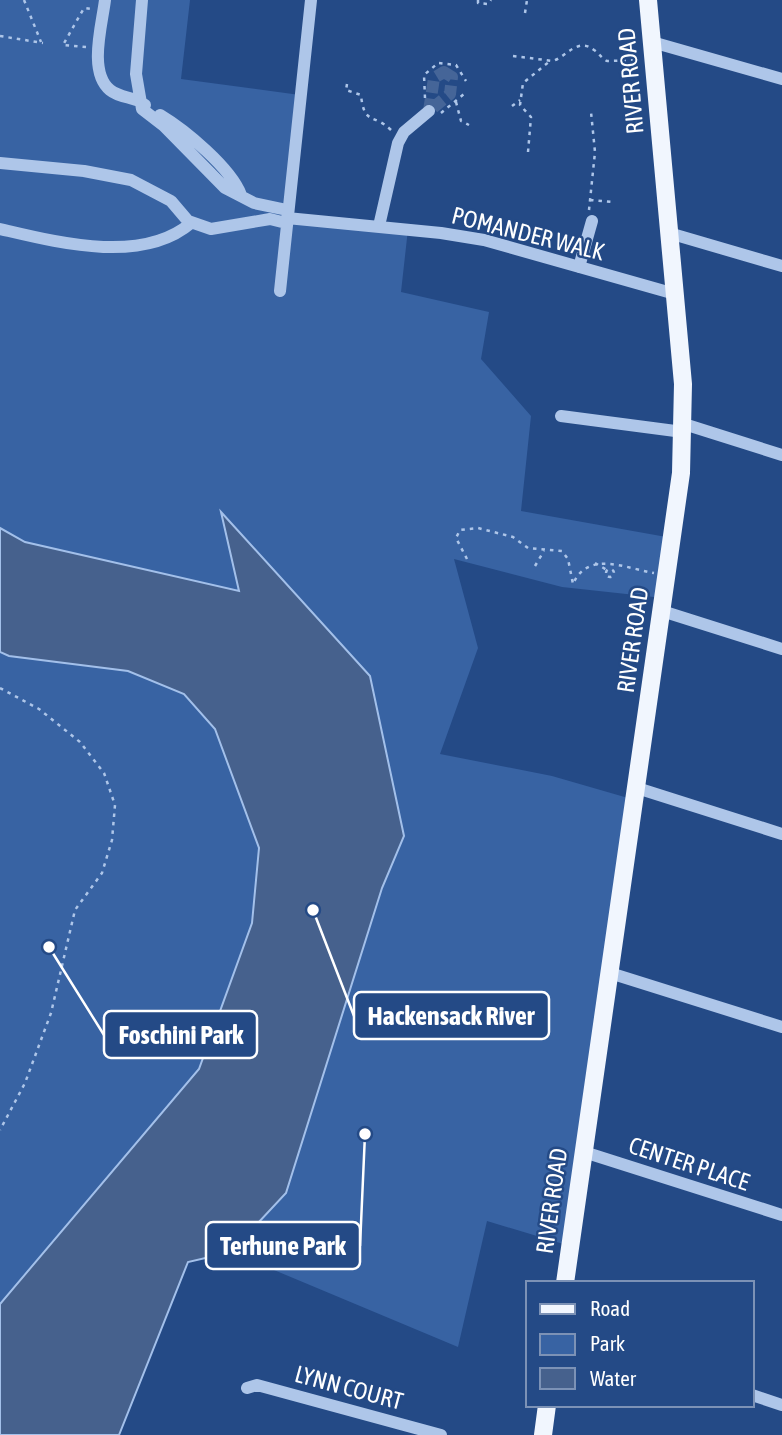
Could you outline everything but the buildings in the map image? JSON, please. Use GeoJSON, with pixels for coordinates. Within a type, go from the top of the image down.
{"type":"FeatureCollection","features":[{"type":"Feature","properties":{"kind":"main road","name":"RIVER ROAD"},"geometry":{"type":"LineString","coordinates":[[565,1281],[667,575],[683,428],[675,294],[648,0]]}},
{"type":"Feature","properties":{"kind":"main road"},"geometry":{"type":"LineString","coordinates":[[543,1435],[547,1407]]}},
{"type":"Feature","properties":{"kind":"street"},"geometry":{"type":"LineString","coordinates":[[140,101],[136,74],[142,0]]}},
{"type":"Feature","properties":{"kind":"street"},"geometry":{"type":"LineString","coordinates":[[280,290],[311,0]]}},
{"type":"Feature","properties":{"kind":"street"},"geometry":{"type":"LineString","coordinates":[[104,5],[98,67],[103,83],[119,95],[140,101],[188,135],[232,180],[241,195],[287,217]]}},
{"type":"Feature","properties":{"kind":"street"},"geometry":{"type":"LineString","coordinates":[[652,50],[782,79]]}},
{"type":"Feature","properties":{"kind":"street"},"geometry":{"type":"LineString","coordinates":[[379,226],[399,142],[404,132],[430,109]]}},
{"type":"Feature","properties":{"kind":"street"},"geometry":{"type":"LineString","coordinates":[[0,163],[84,170],[131,180],[171,201],[191,223],[211,229],[287,217]]}},
{"type":"Feature","properties":{"kind":"street","name":"POMANDER WALK"},"geometry":{"type":"LineString","coordinates":[[287,217],[484,240],[675,294]]}},
{"type":"Feature","properties":{"kind":"street"},"geometry":{"type":"LineString","coordinates":[[579,267],[590,220]]}},
{"type":"Feature","properties":{"kind":"street"},"geometry":{"type":"LineString","coordinates":[[0,229],[76,246],[110,248],[147,242],[191,223]]}},
{"type":"Feature","properties":{"kind":"street"},"geometry":{"type":"LineString","coordinates":[[669,233],[782,266]]}},
{"type":"Feature","properties":{"kind":"street"},"geometry":{"type":"LineString","coordinates":[[561,416],[683,428],[782,455]]}},
{"type":"Feature","properties":{"kind":"street"},"geometry":{"type":"LineString","coordinates":[[662,611],[782,649]]}},
{"type":"Feature","properties":{"kind":"street"},"geometry":{"type":"LineString","coordinates":[[637,788],[782,834]]}},
{"type":"Feature","properties":{"kind":"street"},"geometry":{"type":"LineString","coordinates":[[610,973],[782,1027]]}},
{"type":"Feature","properties":{"kind":"street","name":"CENTER PLACE"},"geometry":{"type":"LineString","coordinates":[[584,1152],[782,1215]]}},
{"type":"Feature","properties":{"kind":"street","name":"LYNN COURT"},"geometry":{"type":"LineString","coordinates":[[247,1388],[257,1385],[441,1435]]}},
{"type":"Feature","properties":{"kind":"street"},"geometry":{"type":"LineString","coordinates":[[754,1396],[782,1405]]}},
{"type":"Feature","properties":{"kind":"path"},"geometry":{"type":"LineString","coordinates":[[0,36],[42,43],[24,0]]}},
{"type":"Feature","properties":{"kind":"path"},"geometry":{"type":"LineString","coordinates":[[478,0],[478,3],[488,4],[491,0]]}},
{"type":"Feature","properties":{"kind":"path"},"geometry":{"type":"LineString","coordinates":[[525,13],[526,0]]}},
{"type":"Feature","properties":{"kind":"path"},"geometry":{"type":"LineString","coordinates":[[100,48],[63,45],[84,8],[104,5]]}},
{"type":"Feature","properties":{"kind":"path"},"geometry":{"type":"LineString","coordinates":[[513,56],[550,61],[559,59],[570,49],[583,46],[592,48],[610,62],[652,50]]}},
{"type":"Feature","properties":{"kind":"path"},"geometry":{"type":"LineString","coordinates":[[528,152],[531,117],[520,105],[523,83],[550,61]]}},
{"type":"Feature","properties":{"kind":"path"},"geometry":{"type":"LineString","coordinates":[[464,94],[456,102],[430,109],[425,75],[438,63],[456,65],[466,81]]}},
{"type":"Feature","properties":{"kind":"path"},"geometry":{"type":"LineString","coordinates":[[347,84],[346,90],[360,95],[362,109],[367,118],[386,125],[399,142]]}},
{"type":"Feature","properties":{"kind":"path"},"geometry":{"type":"LineString","coordinates":[[512,106],[521,99]]}},
{"type":"Feature","properties":{"kind":"path"},"geometry":{"type":"LineString","coordinates":[[456,102],[461,121],[469,125]]}},
{"type":"Feature","properties":{"kind":"path"},"geometry":{"type":"LineString","coordinates":[[590,220],[595,152],[591,112]]}},
{"type":"Feature","properties":{"kind":"path"},"geometry":{"type":"LineString","coordinates":[[590,200],[612,202]]}},
{"type":"Feature","properties":{"kind":"path"},"geometry":{"type":"LineString","coordinates":[[467,559],[456,538],[460,530],[470,527],[506,534],[525,547],[565,552],[573,584],[581,571],[595,563],[667,575]]}},
{"type":"Feature","properties":{"kind":"path"},"geometry":{"type":"LineString","coordinates":[[535,566],[544,551]]}},
{"type":"Feature","properties":{"kind":"path"},"geometry":{"type":"LineString","coordinates":[[595,563],[607,570],[607,575],[612,576],[614,567]]}},
{"type":"Feature","properties":{"kind":"path"},"geometry":{"type":"LineString","coordinates":[[607,570],[614,567]]}},
{"type":"Feature","properties":{"kind":"path"},"geometry":{"type":"LineString","coordinates":[[0,688],[39,709],[80,742],[104,773],[115,805],[112,840],[102,873],[75,910],[51,1013],[25,1083],[0,1130]]}},
{"type":"Feature","properties":{"kind":"green space"},"geometry":{"type":"Polygon","coordinates":[[[0,0],[190,0],[181,79],[300,95],[287,218],[408,229],[401,292],[489,312],[481,359],[531,416],[521,511],[672,538],[663,598],[562,587],[454,559],[478,648],[440,754],[552,776],[635,800],[570,1246],[487,1221],[458,1347],[231,1252],[286,1193],[382,888],[404,836],[370,676],[222,513],[239,591],[25,542],[0,528],[0,0]]]}},
{"type":"Feature","properties":{"kind":"green space"},"geometry":{"type":"Polygon","coordinates":[[[0,652],[9,656],[128,671],[184,694],[215,728],[259,848],[252,923],[199,1069],[0,1304],[0,652]]]}},
{"type":"Feature","properties":{"kind":"water"},"geometry":{"type":"Polygon","coordinates":[[[221,512],[370,676],[404,836],[382,888],[286,1193],[231,1252],[188,1262],[119,1435],[0,1435],[0,1304],[199,1069],[252,923],[259,848],[215,729],[184,694],[128,671],[9,656],[0,652],[0,528],[25,542],[239,591],[221,512]]]}},
{"type":"Feature","properties":{"kind":"tunnel"},"geometry":{"type":"LineString","coordinates":[[444,72],[452,77],[450,94],[429,111],[434,78],[444,72]]}},
{"type":"Feature","properties":{"kind":"place","name":"Hackensack River"},"geometry":{"type":"Point","coordinates":[313,910]}},
{"type":"Feature","properties":{"kind":"place","name":"Foschini Park"},"geometry":{"type":"Point","coordinates":[49,947]}},
{"type":"Feature","properties":{"kind":"place","name":"Terhune Park"},"geometry":{"type":"Point","coordinates":[365,1134]}}]}
